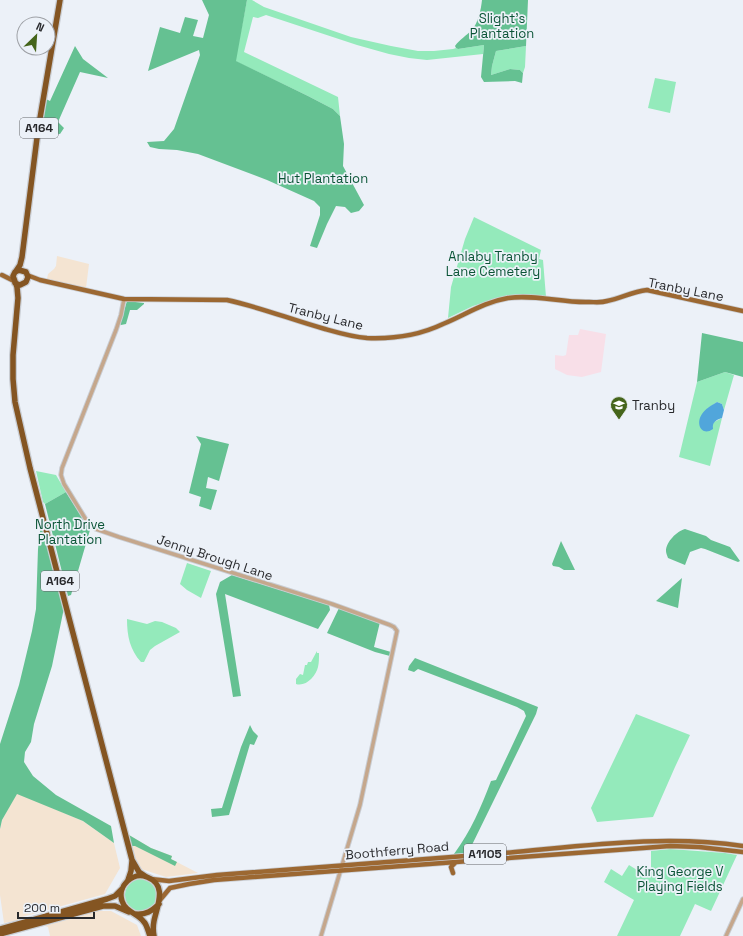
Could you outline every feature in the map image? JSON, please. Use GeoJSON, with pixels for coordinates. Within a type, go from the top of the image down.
{"type":"FeatureCollection","features":[{"type":"Feature","properties":{"kind":"highway","name":"A164"},"geometry":{"type":"LineString","coordinates":[[60,0],[38,130],[22,257],[15,277],[18,298],[13,355],[15,402],[31,470],[132,860],[139,872],[147,877]]}},
{"type":"Feature","properties":{"kind":"highway","name":"A164"},"geometry":{"type":"LineString","coordinates":[[18,298],[26,278],[22,257]]}},
{"type":"Feature","properties":{"kind":"highway"},"geometry":{"type":"LineString","coordinates":[[21,270],[26,278],[20,285],[15,277],[21,270]]}},
{"type":"Feature","properties":{"kind":"highway","name":"A164"},"geometry":{"type":"LineString","coordinates":[[128,880],[132,860]]}},
{"type":"Feature","properties":{"kind":"highway"},"geometry":{"type":"LineString","coordinates":[[0,929],[115,896],[128,880],[136,876],[147,877],[154,881],[159,889],[160,902],[153,923],[154,936]]}},
{"type":"Feature","properties":{"kind":"highway"},"geometry":{"type":"LineString","coordinates":[[122,888],[121,895],[125,907],[145,922],[150,936]]}},
{"type":"Feature","properties":{"kind":"highway"},"geometry":{"type":"LineString","coordinates":[[0,934],[103,906],[115,906],[133,914],[146,914],[151,912],[160,902]]}},
{"type":"Feature","properties":{"kind":"main road"},"geometry":{"type":"LineString","coordinates":[[1,274],[15,277]]}},
{"type":"Feature","properties":{"kind":"main road","name":"Tranby Lane"},"geometry":{"type":"LineString","coordinates":[[26,278],[124,299],[227,300],[242,303],[303,323],[357,337],[373,338],[404,335],[427,330],[443,325],[488,304],[507,298],[541,298],[602,302],[647,290],[743,311]]}},
{"type":"Feature","properties":{"kind":"main road","name":"Boothferry Road"},"geometry":{"type":"LineString","coordinates":[[147,877],[169,881],[217,875],[671,840],[743,846]]}},
{"type":"Feature","properties":{"kind":"main road","name":"Boothferry Road"},"geometry":{"type":"LineString","coordinates":[[160,902],[170,888],[214,880],[670,846],[699,847],[743,852]]}},
{"type":"Feature","properties":{"kind":"main road"},"geometry":{"type":"LineString","coordinates":[[453,873],[451,867],[456,862]]}},
{"type":"Feature","properties":{"kind":"street","name":"Jenny Brough Lane"},"geometry":{"type":"LineString","coordinates":[[124,299],[116,330],[62,468],[61,475],[64,484],[88,523],[96,529],[332,604],[394,627],[396,630],[396,637],[360,805],[342,866]]}},
{"type":"Feature","properties":{"kind":"street"},"geometry":{"type":"LineString","coordinates":[[321,936],[342,866]]}},
{"type":"Feature","properties":{"kind":"street"},"geometry":{"type":"LineString","coordinates":[[726,936],[743,899]]}},
{"type":"Feature","properties":{"kind":"shaded area"},"geometry":{"type":"Polygon","coordinates":[[[57,256],[89,264],[86,288],[47,279],[48,274],[56,266],[57,256]]]}},
{"type":"Feature","properties":{"kind":"shaded area"},"geometry":{"type":"Polygon","coordinates":[[[580,329],[606,334],[601,372],[582,377],[567,375],[555,369],[555,355],[566,355],[569,335],[578,335],[580,329]]]}},
{"type":"Feature","properties":{"kind":"shaded area"},"geometry":{"type":"Polygon","coordinates":[[[17,793],[83,821],[114,843],[120,868],[105,894],[22,917],[19,920],[4,923],[0,895],[0,829],[2,820],[17,793]]]}},
{"type":"Feature","properties":{"kind":"shaded area"},"geometry":{"type":"Polygon","coordinates":[[[129,835],[151,848],[172,856],[171,859],[198,873],[166,877],[141,869],[136,861],[129,835]]]}},
{"type":"Feature","properties":{"kind":"shaded area"},"geometry":{"type":"Polygon","coordinates":[[[97,911],[111,911],[137,925],[141,936],[50,936],[48,927],[45,926],[97,911]]]}},
{"type":"Feature","properties":{"kind":"green space","name":"Hut Plantation"},"geometry":{"type":"Polygon","coordinates":[[[202,0],[247,0],[236,61],[333,109],[340,116],[344,144],[343,166],[364,205],[359,211],[351,213],[345,207],[336,206],[317,248],[310,246],[320,215],[320,207],[314,201],[267,180],[198,154],[150,147],[147,142],[164,141],[174,129],[200,55],[199,50],[148,71],[160,27],[180,33],[185,17],[198,20],[193,36],[203,38],[209,15],[202,0]]]}},
{"type":"Feature","properties":{"kind":"green space"},"geometry":{"type":"Polygon","coordinates":[[[247,0],[252,0],[264,7],[351,37],[418,51],[458,49],[484,45],[483,54],[427,60],[409,58],[357,45],[266,15],[258,18],[253,17],[244,52],[338,97],[340,116],[333,109],[235,61],[247,0]]]}},
{"type":"Feature","properties":{"kind":"green space","name":"Slight's Plantation"},"geometry":{"type":"Polygon","coordinates":[[[482,0],[528,0],[526,46],[496,51],[491,75],[510,69],[520,70],[523,73],[522,83],[515,81],[484,82],[481,77],[484,45],[458,49],[455,46],[472,30],[476,24],[482,0]]]}},
{"type":"Feature","properties":{"kind":"green space"},"geometry":{"type":"Polygon","coordinates":[[[75,46],[83,59],[108,78],[80,72],[58,122],[64,128],[60,134],[51,133],[47,137],[40,137],[46,99],[50,101],[75,46]]]}},
{"type":"Feature","properties":{"kind":"green space"},"geometry":{"type":"Polygon","coordinates":[[[526,46],[525,67],[523,73],[520,70],[510,69],[491,75],[496,51],[526,46]]]}},
{"type":"Feature","properties":{"kind":"green space"},"geometry":{"type":"Polygon","coordinates":[[[655,78],[676,82],[670,113],[648,108],[655,78]]]}},
{"type":"Feature","properties":{"kind":"green space","name":"Anlaby Tranby Lane Cemetery"},"geometry":{"type":"Polygon","coordinates":[[[474,217],[541,250],[539,259],[543,260],[546,297],[509,295],[473,306],[448,318],[451,287],[465,239],[474,217]]]}},
{"type":"Feature","properties":{"kind":"green space"},"geometry":{"type":"Polygon","coordinates":[[[127,301],[144,304],[137,310],[130,310],[126,324],[121,325],[120,324],[127,301]]]}},
{"type":"Feature","properties":{"kind":"green space"},"geometry":{"type":"Polygon","coordinates":[[[702,333],[743,342],[743,377],[725,372],[697,382],[702,333]]]}},
{"type":"Feature","properties":{"kind":"green space"},"geometry":{"type":"Polygon","coordinates":[[[725,372],[734,375],[724,410],[722,404],[717,402],[707,409],[712,425],[714,422],[722,418],[710,466],[679,457],[697,382],[725,372]]]}},
{"type":"Feature","properties":{"kind":"green space"},"geometry":{"type":"Polygon","coordinates":[[[196,436],[229,444],[219,481],[208,477],[206,488],[217,490],[211,510],[199,506],[201,497],[189,493],[201,444],[196,436]]]}},
{"type":"Feature","properties":{"kind":"green space"},"geometry":{"type":"Polygon","coordinates":[[[36,471],[56,475],[66,492],[45,504],[43,502],[36,471]]]}},
{"type":"Feature","properties":{"kind":"green space","name":"North Drive Plantation"},"geometry":{"type":"Polygon","coordinates":[[[66,492],[90,530],[71,595],[68,596],[45,504],[66,492]]]}},
{"type":"Feature","properties":{"kind":"green space","name":"North Drive Plantation"},"geometry":{"type":"Polygon","coordinates":[[[41,523],[64,608],[52,666],[34,724],[31,742],[25,752],[24,762],[33,776],[56,795],[111,826],[114,843],[83,821],[17,794],[2,820],[0,829],[0,744],[19,685],[32,631],[36,609],[38,549],[41,523]]]}},
{"type":"Feature","properties":{"kind":"green space"},"geometry":{"type":"Polygon","coordinates":[[[685,529],[706,536],[711,540],[730,547],[740,561],[738,562],[701,548],[690,552],[685,565],[668,558],[666,548],[668,544],[675,534],[685,529]]]}},
{"type":"Feature","properties":{"kind":"green space"},"geometry":{"type":"Polygon","coordinates":[[[561,541],[575,570],[564,570],[553,566],[552,564],[561,541]]]}},
{"type":"Feature","properties":{"kind":"green space"},"geometry":{"type":"Polygon","coordinates":[[[187,563],[211,571],[201,598],[180,584],[187,563]]]}},
{"type":"Feature","properties":{"kind":"green space"},"geometry":{"type":"Polygon","coordinates":[[[232,575],[329,605],[330,610],[318,629],[225,594],[241,696],[233,697],[216,594],[220,582],[232,575]]]}},
{"type":"Feature","properties":{"kind":"green space"},"geometry":{"type":"Polygon","coordinates":[[[682,578],[678,608],[656,601],[682,578]]]}},
{"type":"Feature","properties":{"kind":"green space"},"geometry":{"type":"Polygon","coordinates":[[[339,608],[380,622],[374,647],[391,652],[390,656],[375,652],[327,633],[339,608]]]}},
{"type":"Feature","properties":{"kind":"green space"},"geometry":{"type":"Polygon","coordinates":[[[127,619],[147,624],[155,621],[162,622],[176,628],[180,632],[155,646],[150,650],[144,662],[141,662],[134,653],[130,642],[127,619]]]}},
{"type":"Feature","properties":{"kind":"green space"},"geometry":{"type":"Polygon","coordinates":[[[317,651],[317,653],[319,653],[319,662],[315,674],[307,682],[303,684],[296,684],[296,679],[300,674],[303,675],[305,665],[307,665],[308,662],[311,662],[317,651]]]}},
{"type":"Feature","properties":{"kind":"green space"},"geometry":{"type":"Polygon","coordinates":[[[415,658],[538,707],[536,714],[468,853],[454,854],[466,837],[491,781],[496,780],[526,716],[524,711],[517,707],[418,669],[414,672],[408,670],[415,658]]]}},
{"type":"Feature","properties":{"kind":"green space"},"geometry":{"type":"Polygon","coordinates":[[[636,714],[690,735],[653,817],[597,822],[591,808],[636,714]]]}},
{"type":"Feature","properties":{"kind":"green space"},"geometry":{"type":"Polygon","coordinates":[[[250,725],[258,736],[254,745],[250,744],[229,815],[212,817],[211,809],[222,808],[241,747],[250,725]]]}},
{"type":"Feature","properties":{"kind":"green space"},"geometry":{"type":"Polygon","coordinates":[[[129,835],[151,848],[172,856],[171,859],[177,862],[175,866],[135,846],[131,846],[129,835]]]}},
{"type":"Feature","properties":{"kind":"green space","name":"King George V Playing Fields"},"geometry":{"type":"Polygon","coordinates":[[[670,849],[737,855],[711,911],[695,904],[680,936],[617,936],[634,900],[604,882],[611,869],[622,876],[629,865],[645,875],[647,873],[651,874],[651,851],[670,849]]]}},
{"type":"Feature","properties":{"kind":"green space"},"geometry":{"type":"Polygon","coordinates":[[[138,879],[144,879],[153,883],[157,895],[153,907],[144,911],[138,911],[129,907],[125,898],[125,892],[129,883],[138,879]]]}},
{"type":"Feature","properties":{"kind":"water"},"geometry":{"type":"Polygon","coordinates":[[[717,402],[722,404],[724,410],[722,418],[715,422],[713,429],[709,431],[703,430],[699,422],[702,414],[705,410],[717,402]]]}},
{"type":"Feature","properties":{"kind":"place","name":"Tranby"},"geometry":{"type":"Point","coordinates":[619,420]}}]}
